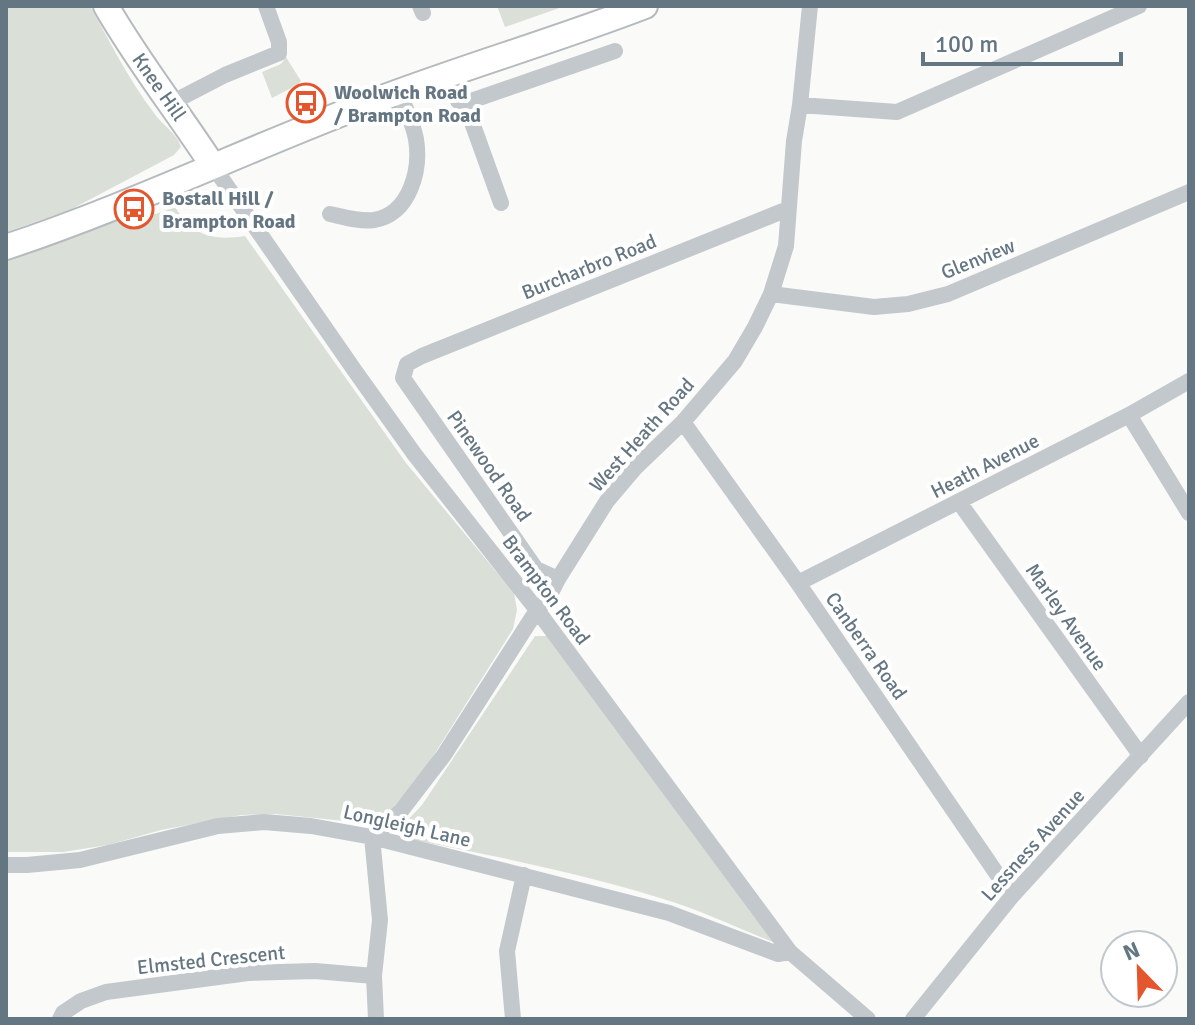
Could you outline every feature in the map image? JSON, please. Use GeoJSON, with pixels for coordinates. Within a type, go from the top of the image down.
{"type":"FeatureCollection","features":[{"type":"Feature","properties":{"kind":"main road","name":"Knee Hill"},"geometry":{"type":"LineString","coordinates":[[106,6],[131,48],[210,162]]}},
{"type":"Feature","properties":{"kind":"main road"},"geometry":{"type":"LineString","coordinates":[[210,162],[389,79],[599,6]]}},
{"type":"Feature","properties":{"kind":"main road"},"geometry":{"type":"LineString","coordinates":[[6,247],[118,205],[136,190],[210,162],[450,72],[645,6]]}},
{"type":"Feature","properties":{"kind":"street"},"geometry":{"type":"LineString","coordinates":[[171,103],[203,85],[279,53],[279,42],[266,6]]}},
{"type":"Feature","properties":{"kind":"street","name":"West Heath Road"},"geometry":{"type":"LineString","coordinates":[[372,837],[401,811],[444,755],[537,610],[548,599],[607,501],[635,468],[683,422],[735,361],[755,327],[771,294],[786,246],[794,141],[810,6]]}},
{"type":"Feature","properties":{"kind":"street"},"geometry":{"type":"LineString","coordinates":[[800,105],[897,112],[1139,6]]}},
{"type":"Feature","properties":{"kind":"street"},"geometry":{"type":"LineString","coordinates":[[557,36],[568,67]]}},
{"type":"Feature","properties":{"kind":"street"},"geometry":{"type":"LineString","coordinates":[[450,72],[458,101],[463,104],[615,51]]}},
{"type":"Feature","properties":{"kind":"street"},"geometry":{"type":"LineString","coordinates":[[330,214],[364,220],[385,217],[410,190],[417,149],[414,129],[399,92]]}},
{"type":"Feature","properties":{"kind":"street"},"geometry":{"type":"LineString","coordinates":[[472,100],[501,203]]}},
{"type":"Feature","properties":{"kind":"street","name":"Brampton Road"},"geometry":{"type":"LineString","coordinates":[[210,162],[415,455],[537,610],[790,952],[868,1019]]}},
{"type":"Feature","properties":{"kind":"street","name":"Glenview"},"geometry":{"type":"LineString","coordinates":[[771,294],[874,307],[908,304],[948,294],[1189,192]]}},
{"type":"Feature","properties":{"kind":"street","name":"Burcharbro Road"},"geometry":{"type":"LineString","coordinates":[[407,364],[788,209]]}},
{"type":"Feature","properties":{"kind":"street","name":"Pinewood Road"},"geometry":{"type":"LineString","coordinates":[[407,364],[403,378],[536,569],[558,579]]}},
{"type":"Feature","properties":{"kind":"street","name":"Heath Avenue"},"geometry":{"type":"LineString","coordinates":[[798,583],[1129,415],[1189,381]]}},
{"type":"Feature","properties":{"kind":"street"},"geometry":{"type":"LineString","coordinates":[[1129,415],[1189,513]]}},
{"type":"Feature","properties":{"kind":"street","name":"Canberra Road"},"geometry":{"type":"LineString","coordinates":[[683,422],[798,583],[1012,896]]}},
{"type":"Feature","properties":{"kind":"street","name":"Marley Avenue"},"geometry":{"type":"LineString","coordinates":[[959,502],[1141,756]]}},
{"type":"Feature","properties":{"kind":"street","name":"Lessness Avenue"},"geometry":{"type":"LineString","coordinates":[[913,1019],[1012,896],[1189,702]]}},
{"type":"Feature","properties":{"kind":"street","name":"Longleigh Lane"},"geometry":{"type":"LineString","coordinates":[[6,865],[80,860],[196,830],[241,823],[311,826],[372,837],[669,913],[778,954],[790,952]]}},
{"type":"Feature","properties":{"kind":"street"},"geometry":{"type":"LineString","coordinates":[[372,837],[380,920],[374,976],[376,1019]]}},
{"type":"Feature","properties":{"kind":"street"},"geometry":{"type":"LineString","coordinates":[[513,1019],[507,951],[524,875]]}},
{"type":"Feature","properties":{"kind":"street","name":"Elmsted Crescent"},"geometry":{"type":"LineString","coordinates":[[60,1019],[63,1013],[81,1001],[106,992],[248,973],[315,971],[374,976]]}},
{"type":"Feature","properties":{"kind":"shaded area"},"geometry":{"type":"Polygon","coordinates":[[[6,6],[90,6],[136,87],[181,147],[174,155],[70,210],[6,232],[6,6]]]}},
{"type":"Feature","properties":{"kind":"shaded area"},"geometry":{"type":"Polygon","coordinates":[[[497,6],[565,6],[505,27],[497,6]]]}},
{"type":"Feature","properties":{"kind":"shaded area"},"geometry":{"type":"Polygon","coordinates":[[[286,57],[301,81],[272,98],[262,72],[281,64],[286,57]]]}},
{"type":"Feature","properties":{"kind":"shaded area"},"geometry":{"type":"Polygon","coordinates":[[[175,207],[189,224],[205,234],[223,238],[245,236],[406,463],[514,593],[517,610],[513,629],[420,777],[392,809],[380,817],[364,823],[276,814],[241,815],[161,830],[108,845],[63,852],[6,852],[6,258],[134,213],[156,214],[175,207]]]}},
{"type":"Feature","properties":{"kind":"shaded area"},"geometry":{"type":"Polygon","coordinates":[[[535,636],[547,636],[773,942],[688,907],[609,883],[403,838],[402,826],[422,805],[535,636]]]}},
{"type":"Feature","properties":{"kind":"place","name":"Woolwich Road / Brampton Road"},"geometry":{"type":"Point","coordinates":[306,103]}},
{"type":"Feature","properties":{"kind":"place","name":"Bostall Hill / Brampton Road"},"geometry":{"type":"Point","coordinates":[134,209]}}]}
